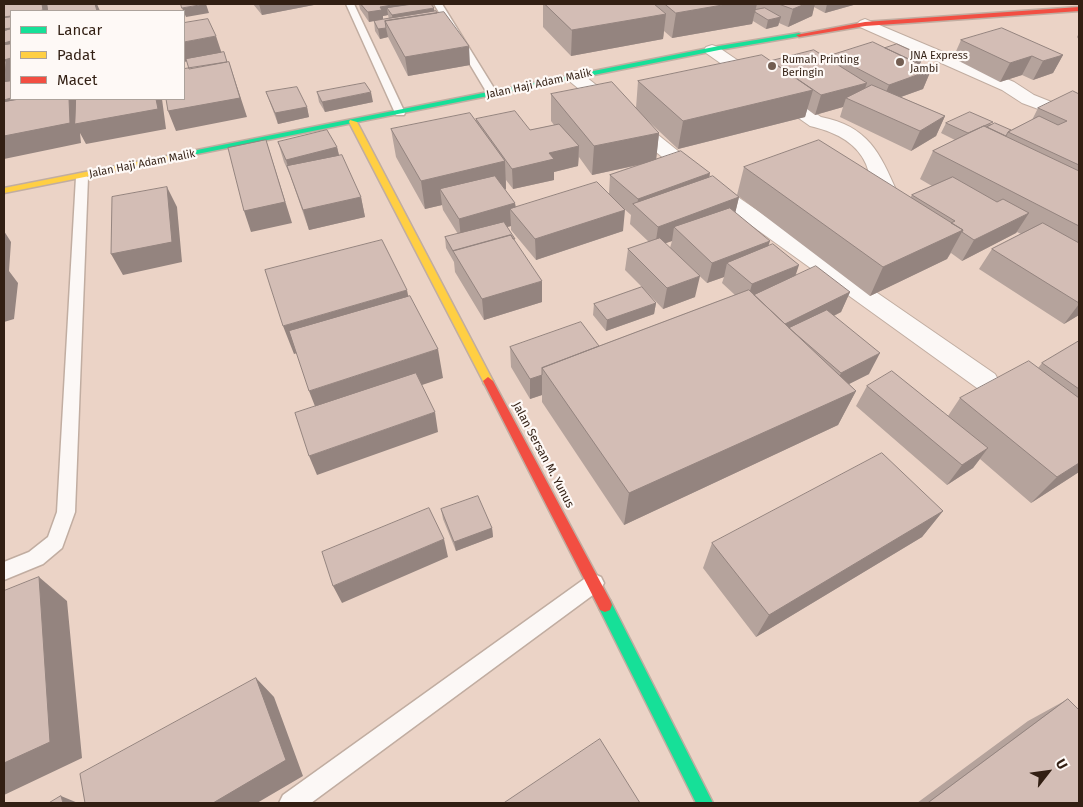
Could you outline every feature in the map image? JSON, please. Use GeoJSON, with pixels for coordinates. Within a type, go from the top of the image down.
{"type":"FeatureCollection","features":[{"type":"Feature","properties":{"kind":"main road","name":"Jalan Haji Adam Malik"},"geometry":{"type":"LineString","coordinates":[[4,191],[400,113],[574,76],[865,24],[1079,9]]}},
{"type":"Feature","properties":{"kind":"main road","name":"Jalan Sersan M. Yunus"},"geometry":{"type":"LineString","coordinates":[[353,122],[594,583],[705,803]]}},
{"type":"Feature","properties":{"kind":"street"},"geometry":{"type":"LineString","coordinates":[[865,24],[1008,86],[1028,99],[1079,119]]}},
{"type":"Feature","properties":{"kind":"street"},"geometry":{"type":"LineString","coordinates":[[712,50],[816,122],[827,122],[856,140],[872,158],[887,192]]}},
{"type":"Feature","properties":{"kind":"street"},"geometry":{"type":"LineString","coordinates":[[574,76],[712,188],[986,381]]}},
{"type":"Feature","properties":{"kind":"street"},"geometry":{"type":"LineString","coordinates":[[1008,86],[1040,91],[1079,104]]}},
{"type":"Feature","properties":{"kind":"lane"},"geometry":{"type":"LineString","coordinates":[[350,4],[400,113]]}},
{"type":"Feature","properties":{"kind":"lane"},"geometry":{"type":"LineString","coordinates":[[438,4],[492,93]]}},
{"type":"Feature","properties":{"kind":"lane"},"geometry":{"type":"LineString","coordinates":[[4,571],[36,558],[55,542],[66,512],[82,176]]}},
{"type":"Feature","properties":{"kind":"lane"},"geometry":{"type":"LineString","coordinates":[[291,803],[594,583]]}},
{"type":"Feature","properties":{"kind":"building"},"geometry":{"type":"Polygon","coordinates":[[[42,4],[43,10],[10,10],[10,16],[4,17],[4,5],[42,4]]]}},
{"type":"Feature","properties":{"kind":"building"},"geometry":{"type":"Polygon","coordinates":[[[47,4],[95,4],[97,10],[48,10],[47,4]]]}},
{"type":"Feature","properties":{"kind":"building"},"geometry":{"type":"Polygon","coordinates":[[[181,4],[205,4],[182,8],[181,4]]]}},
{"type":"Feature","properties":{"kind":"building"},"geometry":{"type":"Polygon","coordinates":[[[361,4],[398,4],[380,7],[382,10],[368,12],[361,4]]]}},
{"type":"Feature","properties":{"kind":"building"},"geometry":{"type":"Polygon","coordinates":[[[413,4],[431,4],[434,8],[392,15],[387,8],[413,4]]]}},
{"type":"Feature","properties":{"kind":"building"},"geometry":{"type":"Polygon","coordinates":[[[545,4],[654,4],[666,14],[572,30],[545,4]]]}},
{"type":"Feature","properties":{"kind":"building"},"geometry":{"type":"Polygon","coordinates":[[[665,4],[728,4],[676,13],[665,4]]]}},
{"type":"Feature","properties":{"kind":"building"},"geometry":{"type":"Polygon","coordinates":[[[779,4],[805,4],[793,9],[779,4]]]}},
{"type":"Feature","properties":{"kind":"building"},"geometry":{"type":"Polygon","coordinates":[[[765,8],[781,17],[768,20],[755,12],[755,10],[765,8]]]}},
{"type":"Feature","properties":{"kind":"building"},"geometry":{"type":"Polygon","coordinates":[[[436,11],[437,13],[385,21],[386,28],[378,29],[374,21],[436,11]]]}},
{"type":"Feature","properties":{"kind":"building"},"geometry":{"type":"Polygon","coordinates":[[[444,12],[469,46],[405,57],[385,21],[444,12]]]}},
{"type":"Feature","properties":{"kind":"building"},"geometry":{"type":"Polygon","coordinates":[[[10,17],[10,28],[4,29],[4,18],[10,17]]]}},
{"type":"Feature","properties":{"kind":"building"},"geometry":{"type":"Polygon","coordinates":[[[208,19],[216,36],[185,42],[185,23],[208,19]]]}},
{"type":"Feature","properties":{"kind":"building"},"geometry":{"type":"Polygon","coordinates":[[[1002,28],[1063,55],[1043,61],[1032,56],[1010,63],[961,40],[1002,28]]]}},
{"type":"Feature","properties":{"kind":"building"},"geometry":{"type":"Polygon","coordinates":[[[10,29],[10,41],[4,43],[4,31],[10,29]]]}},
{"type":"Feature","properties":{"kind":"building"},"geometry":{"type":"Polygon","coordinates":[[[873,42],[931,70],[889,85],[832,55],[873,42]]]}},
{"type":"Feature","properties":{"kind":"building"},"geometry":{"type":"Polygon","coordinates":[[[10,44],[10,58],[4,60],[4,45],[10,44]]]}},
{"type":"Feature","properties":{"kind":"building"},"geometry":{"type":"Polygon","coordinates":[[[897,44],[923,56],[911,60],[885,48],[897,44]]]}},
{"type":"Feature","properties":{"kind":"building"},"geometry":{"type":"Polygon","coordinates":[[[814,50],[867,83],[821,95],[771,61],[814,50]]]}},
{"type":"Feature","properties":{"kind":"building"},"geometry":{"type":"Polygon","coordinates":[[[224,52],[227,62],[189,69],[186,59],[224,52]]]}},
{"type":"Feature","properties":{"kind":"building"},"geometry":{"type":"Polygon","coordinates":[[[762,55],[813,90],[683,121],[638,81],[762,55]]]}},
{"type":"Feature","properties":{"kind":"building"},"geometry":{"type":"Polygon","coordinates":[[[6,61],[5,79],[4,79],[4,62],[6,61]]]}},
{"type":"Feature","properties":{"kind":"building"},"geometry":{"type":"Polygon","coordinates":[[[229,62],[240,98],[168,111],[166,100],[185,100],[185,69],[229,62]]]}},
{"type":"Feature","properties":{"kind":"building"},"geometry":{"type":"Polygon","coordinates":[[[10,81],[10,98],[4,100],[4,82],[10,81]]]}},
{"type":"Feature","properties":{"kind":"building"},"geometry":{"type":"Polygon","coordinates":[[[612,82],[659,133],[594,146],[551,94],[612,82]]]}},
{"type":"Feature","properties":{"kind":"building"},"geometry":{"type":"Polygon","coordinates":[[[365,83],[371,92],[322,102],[317,92],[365,83]]]}},
{"type":"Feature","properties":{"kind":"building"},"geometry":{"type":"Polygon","coordinates":[[[872,85],[945,116],[920,131],[846,98],[872,85]]]}},
{"type":"Feature","properties":{"kind":"building"},"geometry":{"type":"Polygon","coordinates":[[[297,87],[307,107],[275,113],[266,92],[297,87]]]}},
{"type":"Feature","properties":{"kind":"building"},"geometry":{"type":"Polygon","coordinates":[[[1073,91],[1079,94],[1079,165],[1008,132],[1039,116],[1058,125],[1067,121],[1038,108],[1073,91]]]}},
{"type":"Feature","properties":{"kind":"building"},"geometry":{"type":"Polygon","coordinates":[[[15,100],[69,100],[70,123],[4,136],[4,102],[15,100]]]}},
{"type":"Feature","properties":{"kind":"building"},"geometry":{"type":"Polygon","coordinates":[[[76,100],[156,100],[158,109],[75,124],[76,100]]]}},
{"type":"Feature","properties":{"kind":"building"},"geometry":{"type":"Polygon","coordinates":[[[515,111],[530,130],[559,124],[579,146],[549,153],[554,159],[512,169],[476,119],[515,111]]]}},
{"type":"Feature","properties":{"kind":"building"},"geometry":{"type":"Polygon","coordinates":[[[970,112],[993,122],[968,133],[946,123],[970,112]]]}},
{"type":"Feature","properties":{"kind":"building"},"geometry":{"type":"Polygon","coordinates":[[[470,113],[505,161],[421,181],[391,129],[470,113]]]}},
{"type":"Feature","properties":{"kind":"building"},"geometry":{"type":"Polygon","coordinates":[[[995,123],[1011,130],[1006,136],[987,127],[995,123]]]}},
{"type":"Feature","properties":{"kind":"building"},"geometry":{"type":"Polygon","coordinates":[[[984,126],[1079,171],[1079,226],[933,151],[984,126]]]}},
{"type":"Feature","properties":{"kind":"building"},"geometry":{"type":"Polygon","coordinates":[[[327,130],[337,147],[286,160],[278,142],[327,130]]]}},
{"type":"Feature","properties":{"kind":"building"},"geometry":{"type":"Polygon","coordinates":[[[266,140],[285,202],[244,211],[228,148],[266,140]]]}},
{"type":"Feature","properties":{"kind":"building"},"geometry":{"type":"Polygon","coordinates":[[[819,140],[963,230],[883,267],[744,167],[819,140]]]}},
{"type":"Feature","properties":{"kind":"building"},"geometry":{"type":"Polygon","coordinates":[[[681,151],[710,173],[638,199],[610,175],[681,151]]]}},
{"type":"Feature","properties":{"kind":"building"},"geometry":{"type":"Polygon","coordinates":[[[342,155],[361,197],[303,210],[287,166],[342,155]]]}},
{"type":"Feature","properties":{"kind":"building"},"geometry":{"type":"Polygon","coordinates":[[[495,176],[515,203],[459,219],[440,189],[495,176]]]}},
{"type":"Feature","properties":{"kind":"building"},"geometry":{"type":"Polygon","coordinates":[[[713,176],[739,197],[658,227],[633,204],[713,176]]]}},
{"type":"Feature","properties":{"kind":"building"},"geometry":{"type":"Polygon","coordinates":[[[953,177],[997,202],[1003,199],[1029,213],[974,240],[962,232],[963,230],[951,223],[955,221],[912,195],[953,177]]]}},
{"type":"Feature","properties":{"kind":"building"},"geometry":{"type":"Polygon","coordinates":[[[597,182],[625,210],[535,239],[510,209],[597,182]]]}},
{"type":"Feature","properties":{"kind":"building"},"geometry":{"type":"Polygon","coordinates":[[[167,187],[172,242],[111,254],[112,197],[167,187]]]}},
{"type":"Feature","properties":{"kind":"building"},"geometry":{"type":"Polygon","coordinates":[[[730,208],[770,241],[712,263],[674,227],[730,208]]]}},
{"type":"Feature","properties":{"kind":"building"},"geometry":{"type":"Polygon","coordinates":[[[504,222],[515,239],[511,235],[453,251],[445,237],[504,222]]]}},
{"type":"Feature","properties":{"kind":"building"},"geometry":{"type":"Polygon","coordinates":[[[1043,223],[1079,243],[1079,303],[992,249],[1043,223]]]}},
{"type":"Feature","properties":{"kind":"building"},"geometry":{"type":"Polygon","coordinates":[[[511,235],[542,281],[482,299],[453,251],[511,235]]]}},
{"type":"Feature","properties":{"kind":"building"},"geometry":{"type":"Polygon","coordinates":[[[660,238],[700,276],[667,288],[628,249],[660,238]]]}},
{"type":"Feature","properties":{"kind":"building"},"geometry":{"type":"Polygon","coordinates":[[[382,240],[407,290],[283,326],[265,270],[382,240]]]}},
{"type":"Feature","properties":{"kind":"building"},"geometry":{"type":"Polygon","coordinates":[[[773,244],[799,265],[752,284],[727,263],[773,244]]]}},
{"type":"Feature","properties":{"kind":"building"},"geometry":{"type":"Polygon","coordinates":[[[816,266],[850,292],[785,324],[754,295],[816,266]]]}},
{"type":"Feature","properties":{"kind":"building"},"geometry":{"type":"Polygon","coordinates":[[[642,287],[656,303],[607,320],[594,304],[642,287]]]}},
{"type":"Feature","properties":{"kind":"building"},"geometry":{"type":"Polygon","coordinates":[[[749,290],[856,391],[629,493],[542,368],[749,290]]]}},
{"type":"Feature","properties":{"kind":"building"},"geometry":{"type":"Polygon","coordinates":[[[410,296],[438,349],[309,391],[289,331],[410,296]]]}},
{"type":"Feature","properties":{"kind":"building"},"geometry":{"type":"Polygon","coordinates":[[[827,310],[880,353],[841,373],[789,328],[827,310]]]}},
{"type":"Feature","properties":{"kind":"building"},"geometry":{"type":"Polygon","coordinates":[[[581,322],[599,346],[542,368],[542,375],[530,379],[510,347],[581,322]]]}},
{"type":"Feature","properties":{"kind":"building"},"geometry":{"type":"Polygon","coordinates":[[[1079,341],[1079,389],[1042,363],[1079,341]]]}},
{"type":"Feature","properties":{"kind":"building"},"geometry":{"type":"Polygon","coordinates":[[[1029,361],[1079,398],[1079,463],[1057,477],[960,398],[1029,361]]]}},
{"type":"Feature","properties":{"kind":"building"},"geometry":{"type":"Polygon","coordinates":[[[892,371],[988,448],[962,465],[867,386],[892,371]]]}},
{"type":"Feature","properties":{"kind":"building"},"geometry":{"type":"Polygon","coordinates":[[[416,373],[435,412],[309,456],[295,413],[416,373]]]}},
{"type":"Feature","properties":{"kind":"building"},"geometry":{"type":"Polygon","coordinates":[[[882,453],[943,511],[769,615],[712,543],[882,453]]]}},
{"type":"Feature","properties":{"kind":"building"},"geometry":{"type":"Polygon","coordinates":[[[478,496],[492,528],[454,542],[441,509],[478,496]]]}},
{"type":"Feature","properties":{"kind":"building"},"geometry":{"type":"Polygon","coordinates":[[[429,508],[444,539],[333,586],[322,552],[429,508]]]}},
{"type":"Feature","properties":{"kind":"building"},"geometry":{"type":"Polygon","coordinates":[[[39,577],[50,742],[4,763],[4,591],[39,577]]]}},
{"type":"Feature","properties":{"kind":"building"},"geometry":{"type":"Polygon","coordinates":[[[256,678],[286,760],[213,803],[85,803],[80,774],[256,678]]]}},
{"type":"Feature","properties":{"kind":"building"},"geometry":{"type":"Polygon","coordinates":[[[1068,699],[1079,710],[1079,803],[928,803],[1068,699]]]}},
{"type":"Feature","properties":{"kind":"building"},"geometry":{"type":"Polygon","coordinates":[[[600,739],[640,803],[504,803],[600,739]]]}},
{"type":"Feature","properties":{"kind":"building"},"geometry":{"type":"Polygon","coordinates":[[[61,796],[63,803],[49,803],[61,796]]]}},
{"type":"Feature","properties":{"kind":"traffic: fast"},"geometry":{"type":"LineString","coordinates":[[172,157],[719,48],[799,35]]}},
{"type":"Feature","properties":{"kind":"traffic: fast"},"geometry":{"type":"LineString","coordinates":[[605,605],[705,803]]}},
{"type":"Feature","properties":{"kind":"traffic: slow"},"geometry":{"type":"LineString","coordinates":[[353,122],[488,381]]}},
{"type":"Feature","properties":{"kind":"traffic: slow"},"geometry":{"type":"LineString","coordinates":[[4,191],[172,157]]}},
{"type":"Feature","properties":{"kind":"traffic: jam"},"geometry":{"type":"LineString","coordinates":[[799,35],[865,24],[1079,9]]}},
{"type":"Feature","properties":{"kind":"traffic: jam"},"geometry":{"type":"LineString","coordinates":[[488,381],[605,605]]}},
{"type":"Feature","properties":{"kind":"place","name":"JNA Express Jambi"},"geometry":{"type":"Point","coordinates":[900,62]}},
{"type":"Feature","properties":{"kind":"place","name":"Rumah Printing Beringin"},"geometry":{"type":"Point","coordinates":[772,66]}}]}
